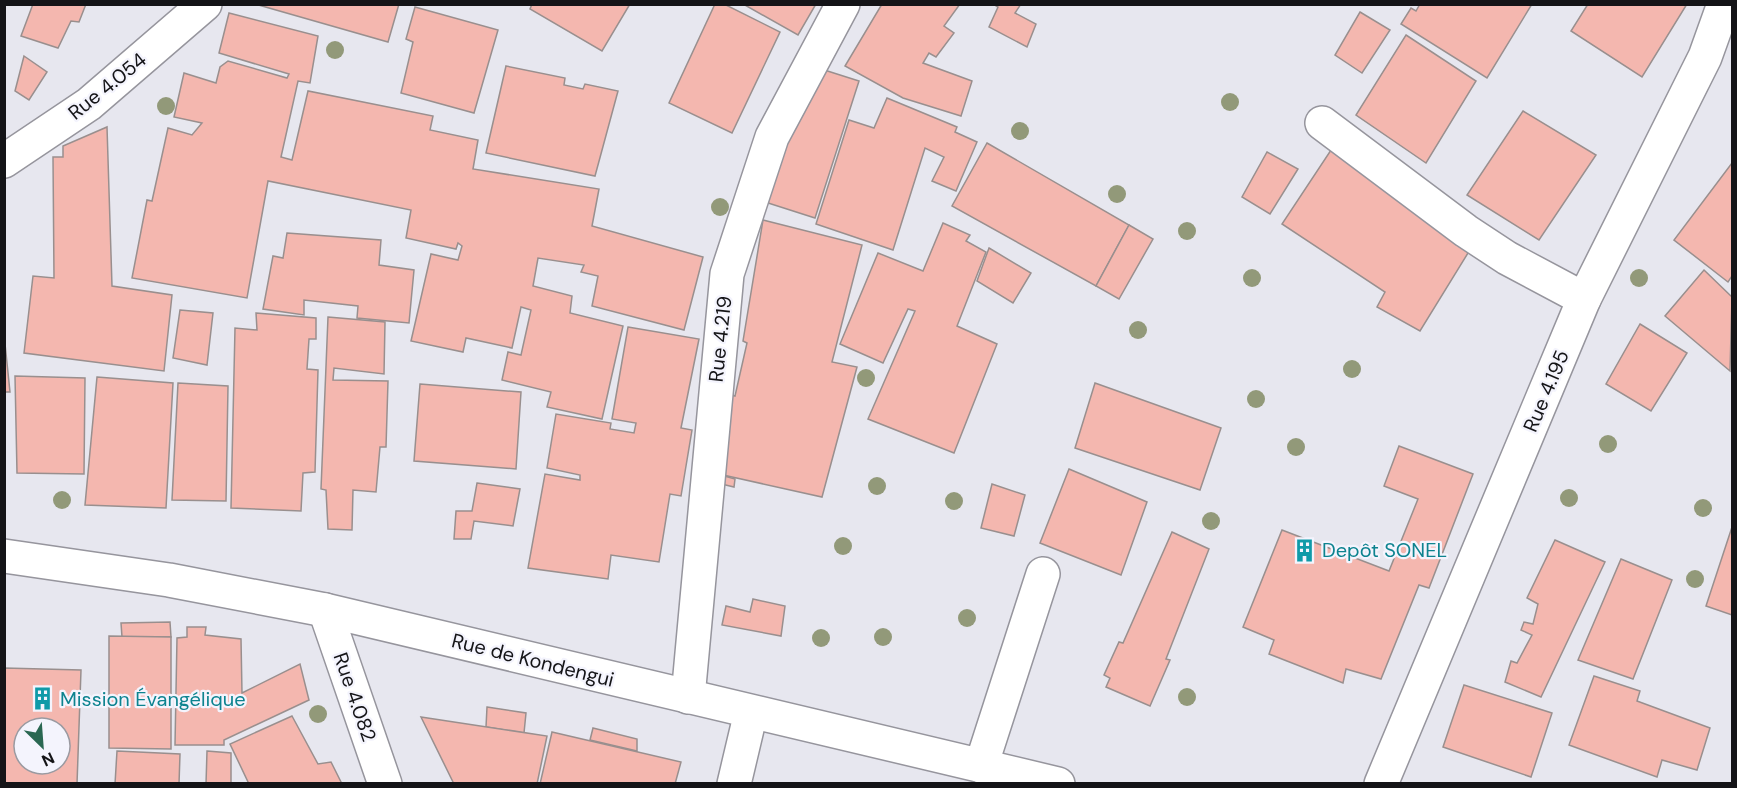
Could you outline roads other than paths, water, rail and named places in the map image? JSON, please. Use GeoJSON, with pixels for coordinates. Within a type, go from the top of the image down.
{"type":"FeatureCollection","features":[{"type":"Feature","properties":{"kind":"street","name":"Rue 4.054"},"geometry":{"type":"LineString","coordinates":[[4,160],[89,104],[205,4]]}},
{"type":"Feature","properties":{"kind":"street","name":"Rue 4.219"},"geometry":{"type":"LineString","coordinates":[[688,698],[727,274],[771,137],[843,4]]}},
{"type":"Feature","properties":{"kind":"street","name":"Rue 4.195"},"geometry":{"type":"LineString","coordinates":[[1382,783],[1584,299],[1705,57],[1724,4]]}},
{"type":"Feature","properties":{"kind":"street"},"geometry":{"type":"LineString","coordinates":[[1322,123],[1482,242],[1584,299]]}},
{"type":"Feature","properties":{"kind":"street","name":"Rue de Kondengui"},"geometry":{"type":"LineString","coordinates":[[4,556],[169,580],[325,610],[688,698],[1058,783]]}},
{"type":"Feature","properties":{"kind":"street"},"geometry":{"type":"LineString","coordinates":[[981,766],[1042,574]]}},
{"type":"Feature","properties":{"kind":"street","name":"Rue 4.082"},"geometry":{"type":"LineString","coordinates":[[325,610],[385,783]]}},
{"type":"Feature","properties":{"kind":"street"},"geometry":{"type":"LineString","coordinates":[[734,783],[751,712]]}},
{"type":"Feature","properties":{"kind":"place","name":"Depôt SONEL"},"geometry":{"type":"Point","coordinates":[1304,550]}},
{"type":"Feature","properties":{"kind":"place","name":"Mission Évangélique"},"geometry":{"type":"Point","coordinates":[42,699]}}]}
